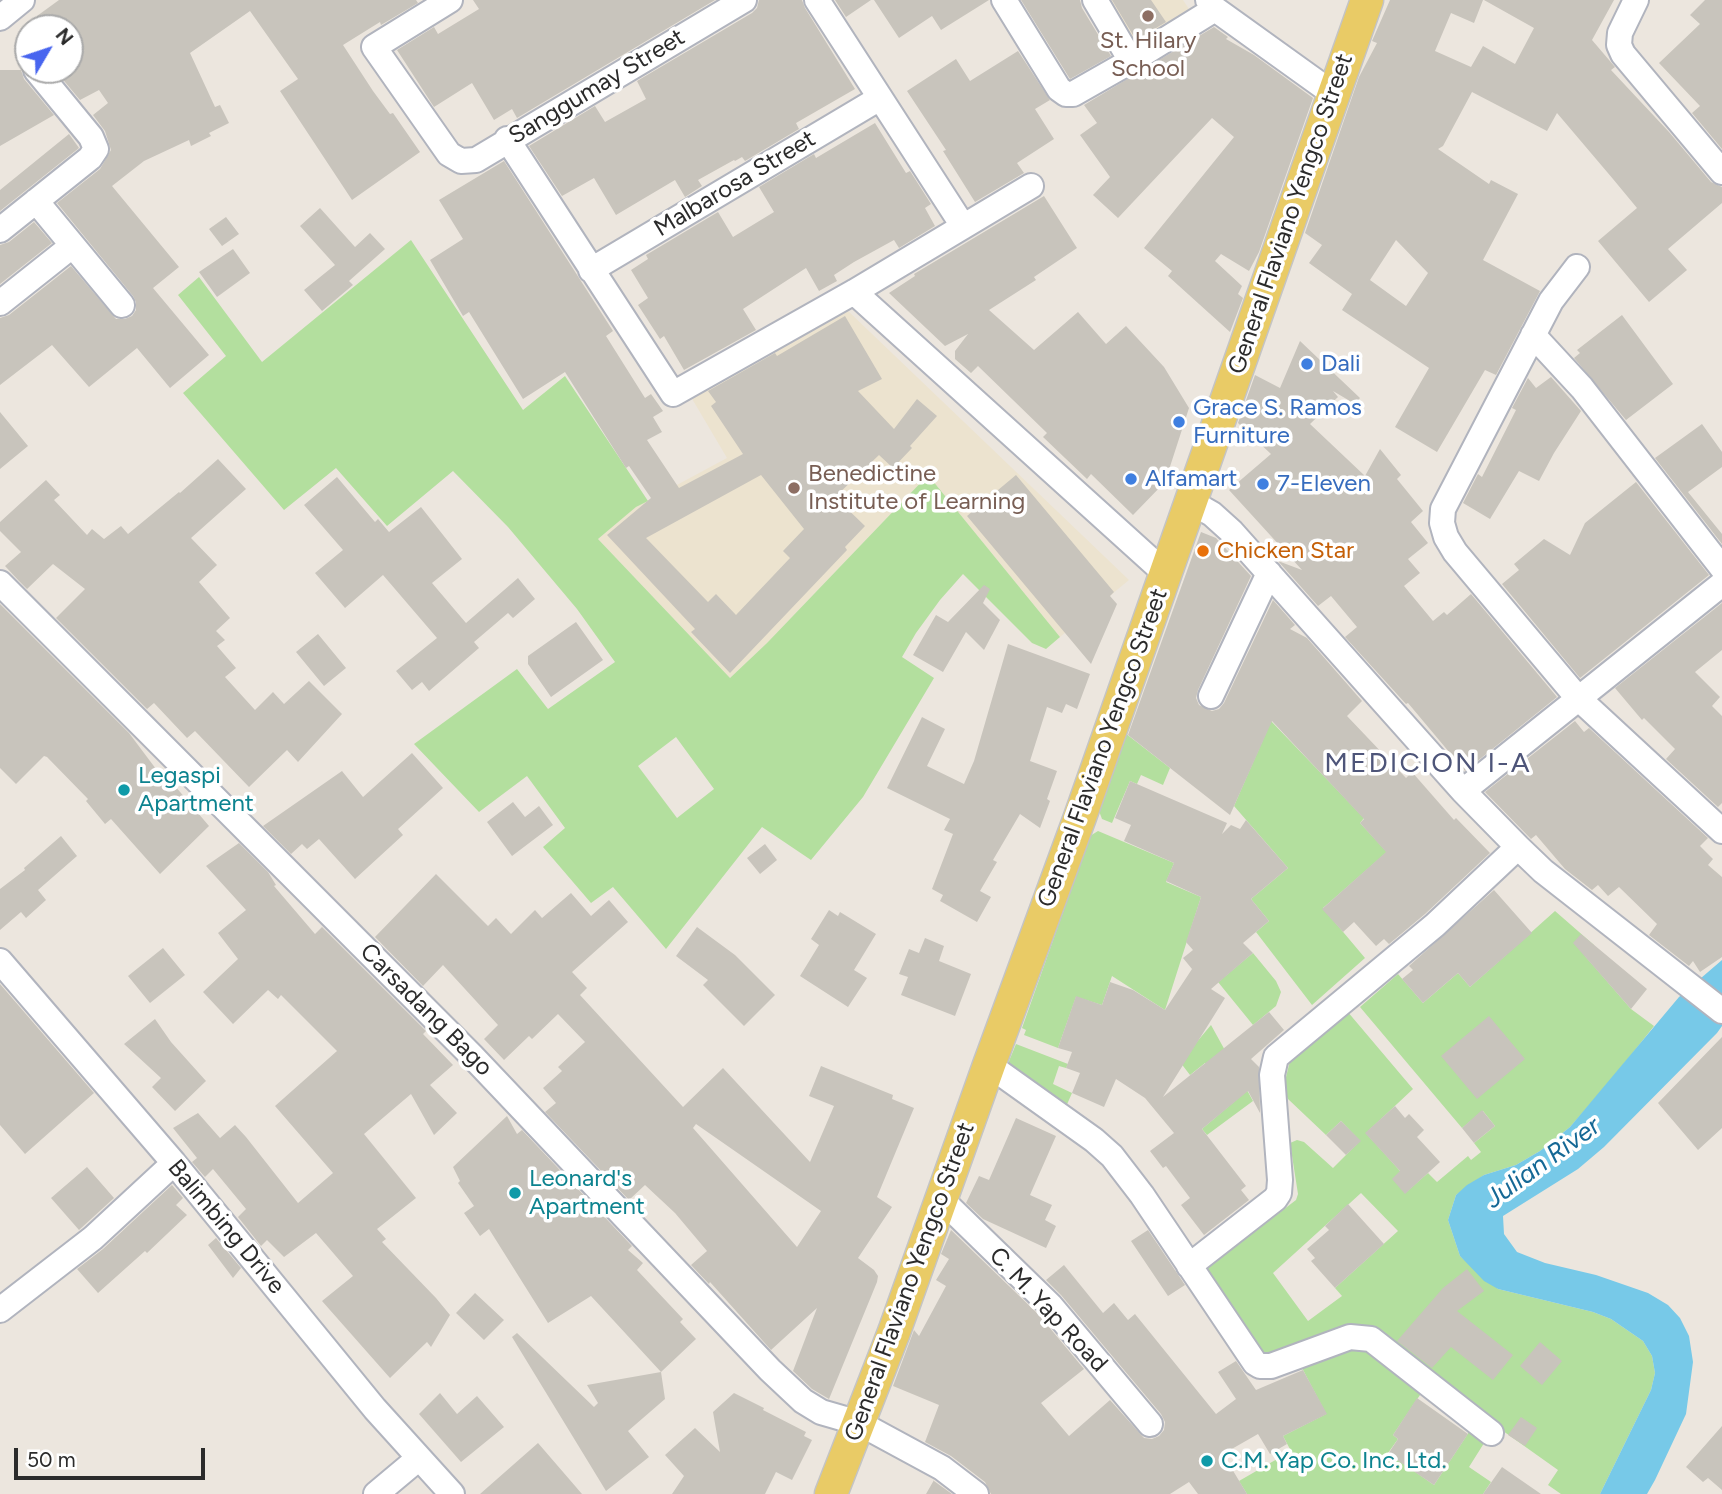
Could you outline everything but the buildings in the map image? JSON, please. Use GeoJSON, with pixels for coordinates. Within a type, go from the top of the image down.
{"type":"FeatureCollection","features":[{"type":"Feature","properties":{"kind":"main road","name":"General Flaviano Yengco Street"},"geometry":{"type":"LineString","coordinates":[[831,1494],[942,1200],[1080,817],[1332,93],[1367,0]]}},
{"type":"Feature","properties":{"kind":"street"},"geometry":{"type":"LineString","coordinates":[[0,18],[22,0]]}},
{"type":"Feature","properties":{"kind":"street","name":"Sanggumay Street"},"geometry":{"type":"LineString","coordinates":[[450,0],[374,47],[449,154],[461,161],[476,160],[507,139],[744,0]]}},
{"type":"Feature","properties":{"kind":"street"},"geometry":{"type":"LineString","coordinates":[[817,0],[962,226]]}},
{"type":"Feature","properties":{"kind":"street"},"geometry":{"type":"LineString","coordinates":[[1004,0],[1059,89],[1066,94],[1073,94],[1131,61],[1212,5],[1332,93]]}},
{"type":"Feature","properties":{"kind":"street"},"geometry":{"type":"LineString","coordinates":[[1095,0],[1131,61]]}},
{"type":"Feature","properties":{"kind":"street"},"geometry":{"type":"LineString","coordinates":[[1636,0],[1620,33],[1619,45],[1623,54],[1722,172]]}},
{"type":"Feature","properties":{"kind":"street"},"geometry":{"type":"LineString","coordinates":[[0,230],[90,158],[96,149],[91,137],[48,84]]}},
{"type":"Feature","properties":{"kind":"street","name":"Malbarosa Street"},"geometry":{"type":"LineString","coordinates":[[591,270],[880,98]]}},
{"type":"Feature","properties":{"kind":"street"},"geometry":{"type":"LineString","coordinates":[[507,139],[673,394],[854,292],[1031,186]]}},
{"type":"Feature","properties":{"kind":"street"},"geometry":{"type":"LineString","coordinates":[[36,201],[122,306]]}},
{"type":"Feature","properties":{"kind":"street"},"geometry":{"type":"LineString","coordinates":[[0,303],[72,246]]}},
{"type":"Feature","properties":{"kind":"street"},"geometry":{"type":"LineString","coordinates":[[1577,267],[1551,301],[1533,335],[1443,509],[1442,523],[1455,552],[1577,698],[1722,831]]}},
{"type":"Feature","properties":{"kind":"street"},"geometry":{"type":"LineString","coordinates":[[854,292],[1165,573]]}},
{"type":"Feature","properties":{"kind":"street"},"geometry":{"type":"LineString","coordinates":[[1533,335],[1582,388],[1722,568]]}},
{"type":"Feature","properties":{"kind":"street"},"geometry":{"type":"LineString","coordinates":[[1191,502],[1221,521],[1463,791],[1543,871],[1722,1011]]}},
{"type":"Feature","properties":{"kind":"street"},"geometry":{"type":"LineString","coordinates":[[1211,696],[1269,573]]}},
{"type":"Feature","properties":{"kind":"street","name":"Carsadang Bago"},"geometry":{"type":"LineString","coordinates":[[0,583],[472,1056],[770,1370],[803,1401],[821,1412],[859,1423],[942,1468],[976,1494]]}},
{"type":"Feature","properties":{"kind":"street"},"geometry":{"type":"LineString","coordinates":[[1463,791],[1722,584]]}},
{"type":"Feature","properties":{"kind":"street"},"geometry":{"type":"LineString","coordinates":[[1189,1266],[1275,1199],[1279,1193],[1272,1075],[1276,1057],[1435,925],[1518,847]]}},
{"type":"Feature","properties":{"kind":"street","name":"Balimbing Drive"},"geometry":{"type":"LineString","coordinates":[[0,961],[174,1163],[375,1409],[452,1494]]}},
{"type":"Feature","properties":{"kind":"street"},"geometry":{"type":"LineString","coordinates":[[989,1065],[1094,1140],[1112,1156],[1135,1184],[1251,1360],[1260,1366],[1272,1366],[1350,1337],[1371,1339],[1491,1433]]}},
{"type":"Feature","properties":{"kind":"street"},"geometry":{"type":"LineString","coordinates":[[0,1310],[93,1238],[174,1163]]}},
{"type":"Feature","properties":{"kind":"street","name":"C. M. Yap Road"},"geometry":{"type":"LineString","coordinates":[[942,1200],[1050,1305],[1150,1424]]}},
{"type":"Feature","properties":{"kind":"street"},"geometry":{"type":"LineString","coordinates":[[376,1494],[419,1458]]}},
{"type":"Feature","properties":{"kind":"shaded area","name":"St. Hilary School"},"geometry":{"type":"Polygon","coordinates":[[[1108,0],[1183,0],[1189,9],[1136,43],[1108,0]]]}},
{"type":"Feature","properties":{"kind":"shaded area","name":"Benedictine Institute of Learning"},"geometry":{"type":"Polygon","coordinates":[[[847,310],[1129,580],[1060,637],[928,475],[730,678],[598,539],[636,507],[727,458],[691,397],[847,310]]]}},
{"type":"Feature","properties":{"kind":"green space"},"geometry":{"type":"Polygon","coordinates":[[[411,240],[523,410],[565,376],[648,501],[636,507],[598,539],[730,678],[928,475],[1060,637],[1046,649],[1032,643],[963,574],[940,600],[902,657],[934,678],[863,797],[811,860],[762,827],[666,949],[613,887],[591,903],[543,847],[565,828],[527,776],[479,812],[414,744],[517,669],[548,709],[615,662],[577,609],[508,527],[453,471],[387,526],[336,468],[284,510],[183,393],[226,356],[178,295],[199,277],[262,362],[411,240]],[[676,737],[638,766],[677,818],[714,789],[676,737]]]}},
{"type":"Feature","properties":{"kind":"green space"},"geometry":{"type":"Polygon","coordinates":[[[1271,721],[1364,818],[1360,823],[1387,852],[1323,908],[1365,958],[1312,1005],[1256,932],[1269,921],[1251,899],[1288,868],[1234,806],[1271,721]]]}},
{"type":"Feature","properties":{"kind":"green space"},"geometry":{"type":"Polygon","coordinates":[[[1125,733],[1170,768],[1163,785],[1141,775],[1137,784],[1130,781],[1112,823],[1102,819],[1099,811],[1125,733]]]}},
{"type":"Feature","properties":{"kind":"green space"},"geometry":{"type":"Polygon","coordinates":[[[1098,831],[1174,863],[1166,882],[1201,897],[1165,1010],[1112,976],[1102,1005],[1076,997],[1058,1048],[1024,1035],[1026,1030],[1022,1028],[1090,836],[1098,831]]]}},
{"type":"Feature","properties":{"kind":"green space"},"geometry":{"type":"Polygon","coordinates":[[[1555,911],[1594,945],[1585,956],[1631,1009],[1654,1026],[1570,1127],[1540,1151],[1516,1165],[1484,1175],[1456,1195],[1448,1220],[1460,1256],[1498,1289],[1593,1312],[1611,1319],[1643,1341],[1652,1356],[1655,1373],[1651,1390],[1600,1494],[1561,1494],[1548,1485],[1558,1470],[1458,1399],[1346,1327],[1264,1356],[1206,1269],[1296,1200],[1298,1194],[1290,1143],[1297,1140],[1304,1142],[1333,1168],[1360,1141],[1341,1121],[1326,1135],[1288,1099],[1283,1089],[1290,1061],[1347,1011],[1413,1089],[1366,1133],[1400,1171],[1405,1193],[1428,1173],[1437,1182],[1468,1156],[1471,1160],[1481,1152],[1474,1143],[1495,1126],[1483,1111],[1462,1128],[1360,1007],[1398,974],[1423,1003],[1458,973],[1470,987],[1555,911]],[[1361,1193],[1273,1273],[1308,1321],[1342,1296],[1335,1288],[1398,1231],[1361,1193]]]}},
{"type":"Feature","properties":{"kind":"green space"},"geometry":{"type":"Polygon","coordinates":[[[1253,953],[1276,981],[1281,992],[1276,1006],[1253,1025],[1218,982],[1253,953]]]}},
{"type":"Feature","properties":{"kind":"green space"},"geometry":{"type":"Polygon","coordinates":[[[1211,1025],[1253,1101],[1207,1135],[1202,1129],[1236,1100],[1205,1063],[1190,1075],[1180,1062],[1211,1025]]]}},
{"type":"Feature","properties":{"kind":"green space"},"geometry":{"type":"Polygon","coordinates":[[[1016,1044],[1068,1064],[1066,1068],[1059,1066],[1053,1084],[1072,1093],[1065,1109],[1007,1066],[1016,1044]]]}},
{"type":"Feature","properties":{"kind":"green space"},"geometry":{"type":"Polygon","coordinates":[[[1353,1349],[1368,1351],[1422,1392],[1393,1435],[1398,1439],[1388,1453],[1434,1485],[1471,1429],[1486,1440],[1469,1467],[1491,1482],[1483,1494],[1247,1494],[1239,1481],[1291,1451],[1283,1436],[1326,1414],[1301,1366],[1353,1349]]]}},
{"type":"Feature","properties":{"kind":"water","name":"Julian River"},"geometry":{"type":"Polygon","coordinates":[[[1722,960],[1722,1026],[1717,1033],[1604,1147],[1578,1169],[1503,1216],[1504,1234],[1517,1252],[1545,1263],[1596,1275],[1648,1293],[1668,1305],[1680,1318],[1689,1336],[1693,1362],[1686,1414],[1655,1480],[1647,1494],[1600,1494],[1651,1390],[1655,1373],[1652,1356],[1643,1341],[1611,1319],[1593,1312],[1498,1289],[1484,1281],[1460,1256],[1448,1220],[1456,1195],[1467,1185],[1484,1175],[1516,1165],[1540,1151],[1570,1127],[1679,997],[1722,960]]]}},
{"type":"Feature","properties":{"kind":"place","name":"St. Hilary School"},"geometry":{"type":"Point","coordinates":[1148,16]}},
{"type":"Feature","properties":{"kind":"place","name":"Dali"},"geometry":{"type":"Point","coordinates":[1307,364]}},
{"type":"Feature","properties":{"kind":"place","name":"Grace S. Ramos Furniture"},"geometry":{"type":"Point","coordinates":[1179,422]}},
{"type":"Feature","properties":{"kind":"place","name":"Alfamart"},"geometry":{"type":"Point","coordinates":[1131,479]}},
{"type":"Feature","properties":{"kind":"place","name":"7-Eleven"},"geometry":{"type":"Point","coordinates":[1263,484]}},
{"type":"Feature","properties":{"kind":"place","name":"Benedictine Institute of Learning"},"geometry":{"type":"Point","coordinates":[794,488]}},
{"type":"Feature","properties":{"kind":"place","name":"Chicken Star"},"geometry":{"type":"Point","coordinates":[1203,551]}},
{"type":"Feature","properties":{"kind":"place","name":"Legaspi Apartment"},"geometry":{"type":"Point","coordinates":[124,790]}},
{"type":"Feature","properties":{"kind":"place","name":"Leonard's Apartment"},"geometry":{"type":"Point","coordinates":[515,1193]}},
{"type":"Feature","properties":{"kind":"place","name":"C.M. Yap Co. Inc. Ltd."},"geometry":{"type":"Point","coordinates":[1207,1461]}},
{"type":"Feature","properties":{"kind":"district","name":"MEDICION I-A"},"geometry":{"type":"Point","coordinates":[1428,764]}}]}
